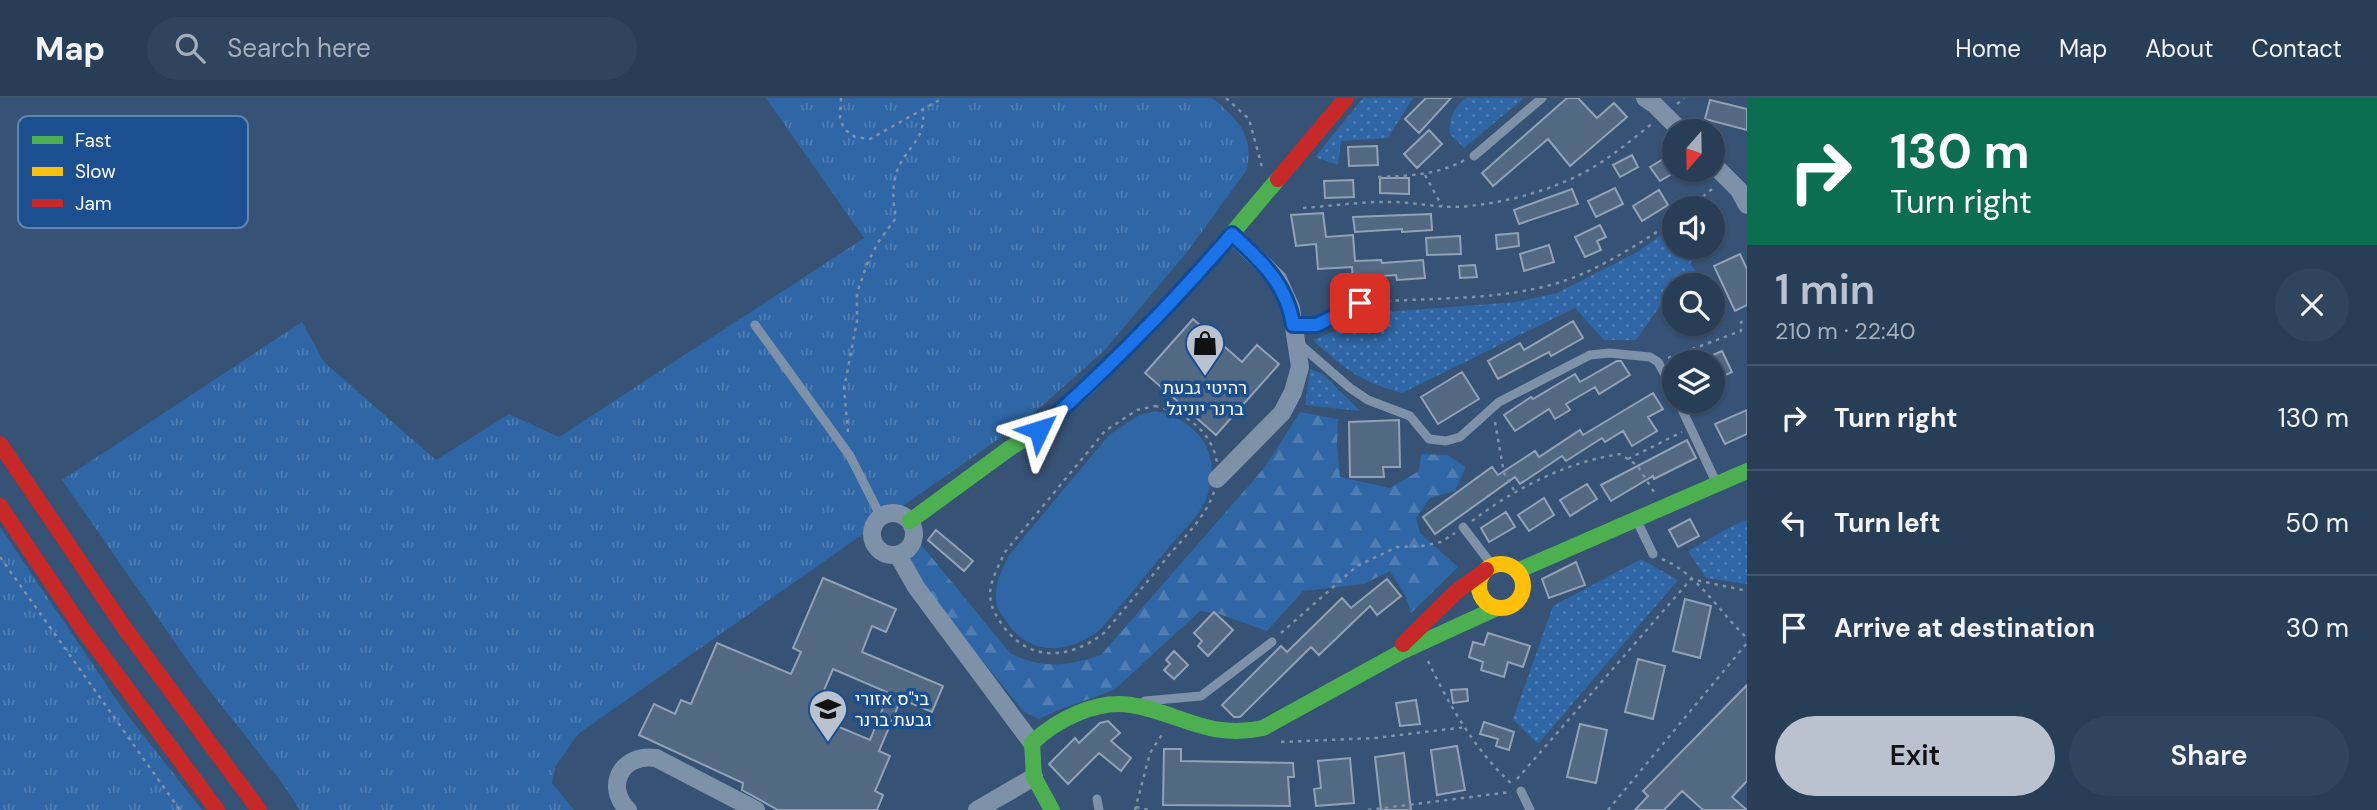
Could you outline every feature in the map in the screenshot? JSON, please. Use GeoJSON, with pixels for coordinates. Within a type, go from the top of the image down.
{"type":"FeatureCollection","features":[{"type":"Feature","properties":{"kind":"street"},"geometry":{"type":"LineString","coordinates":[[910,521],[1039,430],[1090,385],[1196,276],[1346,98]]}},
{"type":"Feature","properties":{"kind":"street"},"geometry":{"type":"LineString","coordinates":[[1645,98],[1669,119]]}},
{"type":"Feature","properties":{"kind":"street"},"geometry":{"type":"LineString","coordinates":[[1726,176],[1744,195]]}},
{"type":"Feature","properties":{"kind":"street"},"geometry":{"type":"LineString","coordinates":[[1217,479],[1282,412],[1293,392],[1300,367],[1291,308],[1278,279],[1232,234]]}},
{"type":"Feature","properties":{"kind":"street"},"geometry":{"type":"LineString","coordinates":[[0,444],[109,609],[259,810]]}},
{"type":"Feature","properties":{"kind":"street"},"geometry":{"type":"LineString","coordinates":[[1517,571],[1747,471]]}},
{"type":"Feature","properties":{"kind":"street"},"geometry":{"type":"LineString","coordinates":[[0,506],[89,638],[217,810]]}},
{"type":"Feature","properties":{"kind":"street"},"geometry":{"type":"LineString","coordinates":[[898,513],[910,521],[914,535],[909,548],[898,555],[884,553],[874,544],[872,531],[874,524],[881,517],[898,513]]}},
{"type":"Feature","properties":{"kind":"street"},"geometry":{"type":"LineString","coordinates":[[898,555],[916,587],[1032,743],[1034,777],[1052,810]]}},
{"type":"Feature","properties":{"kind":"street"},"geometry":{"type":"LineString","coordinates":[[1391,657],[1457,591],[1489,568],[1504,565],[1517,571],[1523,586],[1518,600],[1506,608],[1490,605],[1480,593],[1479,585],[1489,568]]}},
{"type":"Feature","properties":{"kind":"street"},"geometry":{"type":"LineString","coordinates":[[1032,743],[1061,720],[1099,706],[1131,705],[1227,734],[1249,733],[1263,728],[1391,657],[1497,608]]}},
{"type":"Feature","properties":{"kind":"street"},"geometry":{"type":"LineString","coordinates":[[628,810],[618,799],[616,785],[620,771],[631,761],[645,756],[656,758],[756,810]]}},
{"type":"Feature","properties":{"kind":"street"},"geometry":{"type":"LineString","coordinates":[[977,810],[1034,777]]}},
{"type":"Feature","properties":{"kind":"lane"},"geometry":{"type":"LineString","coordinates":[[1474,156],[1542,98]]}},
{"type":"Feature","properties":{"kind":"lane"},"geometry":{"type":"LineString","coordinates":[[1360,303],[1295,333],[1350,388],[1368,400],[1410,416],[1429,439],[1446,441],[1460,437],[1491,409],[1523,388],[1590,355],[1609,353],[1650,357],[1658,362],[1662,369]]}},
{"type":"Feature","properties":{"kind":"lane"},"geometry":{"type":"LineString","coordinates":[[755,325],[850,456],[881,517]]}},
{"type":"Feature","properties":{"kind":"lane"},"geometry":{"type":"LineString","coordinates":[[1684,413],[1717,484]]}},
{"type":"Feature","properties":{"kind":"lane"},"geometry":{"type":"LineString","coordinates":[[1636,519],[1653,554]]}},
{"type":"Feature","properties":{"kind":"lane"},"geometry":{"type":"LineString","coordinates":[[1463,527],[1489,568]]}},
{"type":"Feature","properties":{"kind":"lane"},"geometry":{"type":"LineString","coordinates":[[1131,705],[1154,699],[1201,696],[1272,642]]}},
{"type":"Feature","properties":{"kind":"lane"},"geometry":{"type":"LineString","coordinates":[[1521,792],[1530,810]]}},
{"type":"Feature","properties":{"kind":"lane"},"geometry":{"type":"LineString","coordinates":[[1097,799],[1099,810]]}},
{"type":"Feature","properties":{"kind":"path"},"geometry":{"type":"LineString","coordinates":[[841,98],[840,118],[844,129],[855,137],[870,139],[943,98]]}},
{"type":"Feature","properties":{"kind":"path"},"geometry":{"type":"LineString","coordinates":[[1226,98],[1249,119],[1269,192]]}},
{"type":"Feature","properties":{"kind":"path"},"geometry":{"type":"LineString","coordinates":[[850,456],[844,389],[857,321],[857,293],[867,264],[895,218],[892,200],[897,173],[921,135],[924,125],[923,110]]}},
{"type":"Feature","properties":{"kind":"path"},"geometry":{"type":"LineString","coordinates":[[1303,208],[1393,202],[1443,207],[1469,206],[1503,200],[1582,174],[1621,149],[1664,114]]}},
{"type":"Feature","properties":{"kind":"path"},"geometry":{"type":"LineString","coordinates":[[1378,177],[1425,175],[1474,156]]}},
{"type":"Feature","properties":{"kind":"path"},"geometry":{"type":"LineString","coordinates":[[1425,175],[1443,207]]}},
{"type":"Feature","properties":{"kind":"path"},"geometry":{"type":"LineString","coordinates":[[1699,196],[1711,182]]}},
{"type":"Feature","properties":{"kind":"path"},"geometry":{"type":"LineString","coordinates":[[1360,303],[1508,294],[1544,286],[1581,274],[1662,228]]}},
{"type":"Feature","properties":{"kind":"path"},"geometry":{"type":"LineString","coordinates":[[1658,362],[1741,331],[1741,322],[1747,319]]}},
{"type":"Feature","properties":{"kind":"path"},"geometry":{"type":"LineString","coordinates":[[1155,406],[1183,414],[1209,439],[1216,460],[1217,479],[1208,508],[1104,633],[1091,643],[1066,653],[1044,653],[1027,648],[1010,636],[993,611],[990,593],[1005,552],[1105,431],[1130,414],[1155,406]]}},
{"type":"Feature","properties":{"kind":"path"},"geometry":{"type":"LineString","coordinates":[[1491,409],[1498,431],[1504,473],[1515,493]]}},
{"type":"Feature","properties":{"kind":"path"},"geometry":{"type":"LineString","coordinates":[[1628,460],[1691,428]]}},
{"type":"Feature","properties":{"kind":"path"},"geometry":{"type":"LineString","coordinates":[[1653,554],[1672,563],[1691,579],[1747,638]]}},
{"type":"Feature","properties":{"kind":"path"},"geometry":{"type":"LineString","coordinates":[[0,557],[180,810]]}},
{"type":"Feature","properties":{"kind":"path"},"geometry":{"type":"LineString","coordinates":[[1691,579],[1747,591]]}},
{"type":"Feature","properties":{"kind":"path"},"geometry":{"type":"LineString","coordinates":[[1513,785],[1691,579]]}},
{"type":"Feature","properties":{"kind":"path"},"geometry":{"type":"LineString","coordinates":[[1420,643],[1444,695],[1503,776],[1521,792]]}},
{"type":"Feature","properties":{"kind":"path"},"geometry":{"type":"LineString","coordinates":[[1608,810],[1747,643]]}},
{"type":"Feature","properties":{"kind":"path"},"geometry":{"type":"LineString","coordinates":[[1149,810],[1135,809],[1141,780],[1150,753],[1173,718]]}},
{"type":"Feature","properties":{"kind":"path"},"geometry":{"type":"LineString","coordinates":[[1272,741],[1294,743],[1375,738],[1466,727]]}},
{"type":"Feature","properties":{"kind":"path"},"geometry":{"type":"LineString","coordinates":[[1368,810],[1521,792]]}},
{"type":"Feature","properties":{"kind":"green space"},"geometry":{"type":"Polygon","coordinates":[[[766,98],[1212,98],[1242,129],[1248,148],[1248,159],[1246,171],[1187,252],[1104,351],[1027,419],[578,734],[555,767],[552,783],[574,810],[300,810],[280,780],[199,677],[62,480],[302,322],[324,362],[436,460],[509,414],[559,437],[864,238],[766,98]]]}},
{"type":"Feature","properties":{"kind":"green space"},"geometry":{"type":"Polygon","coordinates":[[[1363,98],[1413,98],[1388,138],[1341,141],[1338,165],[1315,157],[1363,98]]]}},
{"type":"Feature","properties":{"kind":"green space"},"geometry":{"type":"Polygon","coordinates":[[[1466,98],[1523,99],[1464,148],[1450,134],[1450,128],[1455,110],[1466,98]]]}},
{"type":"Feature","properties":{"kind":"green space"},"geometry":{"type":"Polygon","coordinates":[[[1662,234],[1662,259],[1694,259],[1690,263],[1697,273],[1662,273],[1662,303],[1636,340],[1604,340],[1575,308],[1402,393],[1354,373],[1313,340],[1372,313],[1516,302],[1557,293],[1639,251],[1662,234]]]}},
{"type":"Feature","properties":{"kind":"green space"},"geometry":{"type":"Polygon","coordinates":[[[1310,369],[1323,374],[1360,411],[1305,405],[1310,369]]]}},
{"type":"Feature","properties":{"kind":"green space"},"geometry":{"type":"Polygon","coordinates":[[[1155,411],[1185,423],[1205,444],[1212,471],[1204,504],[1101,629],[1076,644],[1063,647],[1050,648],[1026,641],[1006,621],[996,603],[998,581],[1009,555],[1109,435],[1139,415],[1155,411]]]}},
{"type":"Feature","properties":{"kind":"green space"},"geometry":{"type":"Polygon","coordinates":[[[1300,412],[1338,419],[1340,477],[1390,488],[1419,471],[1421,454],[1448,455],[1466,467],[1455,491],[1430,498],[1416,518],[1420,533],[1458,567],[1411,613],[1405,595],[1390,571],[1364,584],[1303,591],[1267,631],[1219,614],[1200,611],[1114,690],[1039,719],[1023,711],[923,587],[907,557],[914,553],[919,542],[1010,653],[1045,664],[1066,664],[1101,655],[1265,467],[1300,412]]]}},
{"type":"Feature","properties":{"kind":"green space"},"geometry":{"type":"Polygon","coordinates":[[[1747,520],[1747,584],[1706,578],[1688,551],[1747,520]]]}},
{"type":"Feature","properties":{"kind":"green space"},"geometry":{"type":"Polygon","coordinates":[[[0,527],[122,708],[202,810],[0,810],[0,527]]]}},
{"type":"Feature","properties":{"kind":"green space"},"geometry":{"type":"Polygon","coordinates":[[[1641,559],[1678,580],[1538,744],[1513,719],[1553,606],[1641,559]]]}},
{"type":"Feature","properties":{"kind":"building"},"geometry":{"type":"Polygon","coordinates":[[[1426,98],[1451,98],[1419,133],[1405,119],[1426,98]]]}},
{"type":"Feature","properties":{"kind":"building"},"geometry":{"type":"Polygon","coordinates":[[[1567,98],[1578,98],[1597,118],[1614,103],[1627,117],[1570,166],[1548,139],[1493,186],[1482,173],[1567,98]]]}},
{"type":"Feature","properties":{"kind":"building"},"geometry":{"type":"Polygon","coordinates":[[[1710,100],[1747,109],[1747,130],[1726,124],[1726,119],[1705,119],[1710,100]]]}},
{"type":"Feature","properties":{"kind":"building"},"geometry":{"type":"Polygon","coordinates":[[[1429,130],[1442,144],[1417,168],[1404,154],[1429,130]]]}},
{"type":"Feature","properties":{"kind":"building"},"geometry":{"type":"Polygon","coordinates":[[[1377,146],[1378,165],[1349,166],[1348,147],[1377,146]]]}},
{"type":"Feature","properties":{"kind":"building"},"geometry":{"type":"Polygon","coordinates":[[[1632,155],[1638,167],[1620,177],[1613,165],[1632,155]]]}},
{"type":"Feature","properties":{"kind":"building"},"geometry":{"type":"Polygon","coordinates":[[[1662,160],[1662,180],[1660,181],[1650,167],[1662,160]]]}},
{"type":"Feature","properties":{"kind":"building"},"geometry":{"type":"Polygon","coordinates":[[[1380,178],[1409,178],[1409,194],[1380,193],[1380,178]]]}},
{"type":"Feature","properties":{"kind":"building"},"geometry":{"type":"Polygon","coordinates":[[[1353,180],[1354,197],[1325,198],[1324,181],[1353,180]]]}},
{"type":"Feature","properties":{"kind":"building"},"geometry":{"type":"Polygon","coordinates":[[[1615,188],[1623,204],[1596,217],[1588,201],[1615,188]]]}},
{"type":"Feature","properties":{"kind":"building"},"geometry":{"type":"Polygon","coordinates":[[[1572,189],[1578,204],[1519,224],[1514,210],[1572,189]]]}},
{"type":"Feature","properties":{"kind":"building"},"geometry":{"type":"Polygon","coordinates":[[[1659,190],[1663,196],[1662,209],[1642,221],[1633,206],[1659,190]]]}},
{"type":"Feature","properties":{"kind":"building"},"geometry":{"type":"Polygon","coordinates":[[[1323,213],[1326,237],[1353,235],[1355,261],[1381,260],[1382,263],[1423,260],[1425,278],[1397,280],[1396,275],[1369,277],[1370,284],[1353,285],[1352,267],[1318,269],[1316,244],[1296,246],[1291,215],[1323,213]]]}},
{"type":"Feature","properties":{"kind":"building"},"geometry":{"type":"Polygon","coordinates":[[[1431,214],[1432,230],[1355,232],[1353,217],[1431,214]]]}},
{"type":"Feature","properties":{"kind":"building"},"geometry":{"type":"Polygon","coordinates":[[[1600,225],[1606,237],[1597,241],[1601,250],[1585,257],[1575,237],[1600,225]]]}},
{"type":"Feature","properties":{"kind":"building"},"geometry":{"type":"Polygon","coordinates":[[[1518,233],[1519,246],[1497,249],[1496,235],[1518,233]]]}},
{"type":"Feature","properties":{"kind":"building"},"geometry":{"type":"Polygon","coordinates":[[[1460,236],[1461,254],[1427,255],[1426,238],[1460,236]]]}},
{"type":"Feature","properties":{"kind":"building"},"geometry":{"type":"Polygon","coordinates":[[[1549,245],[1554,262],[1524,271],[1520,254],[1549,245]]]}},
{"type":"Feature","properties":{"kind":"building"},"geometry":{"type":"Polygon","coordinates":[[[1740,254],[1747,269],[1747,305],[1735,311],[1725,290],[1725,273],[1717,273],[1714,266],[1740,254]]]}},
{"type":"Feature","properties":{"kind":"building"},"geometry":{"type":"Polygon","coordinates":[[[1475,265],[1477,277],[1460,278],[1459,266],[1475,265]]]}},
{"type":"Feature","properties":{"kind":"building","name":"רהיטי גבעת ברנר יוניגל"},"geometry":{"type":"Polygon","coordinates":[[[1193,319],[1242,362],[1257,345],[1279,364],[1216,435],[1145,373],[1193,319]]]}},
{"type":"Feature","properties":{"kind":"building"},"geometry":{"type":"Polygon","coordinates":[[[1573,321],[1583,338],[1551,356],[1549,352],[1498,379],[1488,361],[1520,343],[1524,350],[1573,321]]]}},
{"type":"Feature","properties":{"kind":"building"},"geometry":{"type":"Polygon","coordinates":[[[1725,357],[1732,372],[1725,375],[1725,357]]]}},
{"type":"Feature","properties":{"kind":"building"},"geometry":{"type":"Polygon","coordinates":[[[1621,361],[1630,375],[1599,394],[1595,387],[1566,404],[1570,410],[1555,419],[1549,409],[1515,431],[1504,415],[1575,374],[1580,382],[1621,361]]]}},
{"type":"Feature","properties":{"kind":"building"},"geometry":{"type":"Polygon","coordinates":[[[1462,372],[1479,399],[1438,424],[1421,397],[1462,372]]]}},
{"type":"Feature","properties":{"kind":"building"},"geometry":{"type":"Polygon","coordinates":[[[1653,393],[1662,407],[1648,417],[1657,431],[1632,446],[1623,431],[1605,442],[1602,438],[1566,461],[1562,456],[1520,484],[1515,477],[1435,534],[1423,517],[1492,467],[1498,475],[1535,451],[1539,457],[1580,430],[1583,435],[1653,393]]]}},
{"type":"Feature","properties":{"kind":"building"},"geometry":{"type":"Polygon","coordinates":[[[1747,410],[1747,434],[1725,444],[1715,424],[1747,410]]]}},
{"type":"Feature","properties":{"kind":"building"},"geometry":{"type":"Polygon","coordinates":[[[1399,420],[1400,467],[1383,467],[1384,477],[1350,477],[1349,422],[1399,420]]]}},
{"type":"Feature","properties":{"kind":"building"},"geometry":{"type":"Polygon","coordinates":[[[1687,440],[1696,458],[1654,479],[1653,476],[1611,501],[1601,485],[1687,440]]]}},
{"type":"Feature","properties":{"kind":"building"},"geometry":{"type":"Polygon","coordinates":[[[1587,484],[1597,499],[1570,516],[1560,500],[1587,484]]]}},
{"type":"Feature","properties":{"kind":"building"},"geometry":{"type":"Polygon","coordinates":[[[1544,498],[1554,515],[1529,531],[1518,515],[1544,498]]]}},
{"type":"Feature","properties":{"kind":"building"},"geometry":{"type":"Polygon","coordinates":[[[1506,512],[1515,527],[1489,542],[1481,528],[1506,512]]]}},
{"type":"Feature","properties":{"kind":"building"},"geometry":{"type":"Polygon","coordinates":[[[1690,519],[1699,536],[1678,547],[1669,530],[1690,519]]]}},
{"type":"Feature","properties":{"kind":"building"},"geometry":{"type":"Polygon","coordinates":[[[936,530],[973,561],[964,571],[928,540],[936,530]]]}},
{"type":"Feature","properties":{"kind":"building"},"geometry":{"type":"Polygon","coordinates":[[[1576,562],[1585,585],[1549,598],[1542,579],[1576,562]]]}},
{"type":"Feature","properties":{"kind":"building"},"geometry":{"type":"Polygon","coordinates":[[[823,578],[896,609],[886,632],[872,626],[862,652],[943,686],[932,712],[901,699],[879,751],[890,756],[875,791],[883,795],[877,810],[778,810],[742,790],[743,783],[639,735],[654,704],[675,714],[681,700],[691,704],[717,643],[791,674],[801,652],[793,648],[823,578]],[[833,669],[813,716],[870,740],[889,693],[833,669]]]}},
{"type":"Feature","properties":{"kind":"building"},"geometry":{"type":"Polygon","coordinates":[[[1387,579],[1401,596],[1377,615],[1370,606],[1319,655],[1311,647],[1240,717],[1234,717],[1222,705],[1281,646],[1287,652],[1342,598],[1351,608],[1387,579]]]}},
{"type":"Feature","properties":{"kind":"building"},"geometry":{"type":"Polygon","coordinates":[[[1685,599],[1711,606],[1700,658],[1673,651],[1685,599]]]}},
{"type":"Feature","properties":{"kind":"building"},"geometry":{"type":"Polygon","coordinates":[[[1214,612],[1233,630],[1208,656],[1198,646],[1202,641],[1194,633],[1214,612]]]}},
{"type":"Feature","properties":{"kind":"building"},"geometry":{"type":"Polygon","coordinates":[[[1488,633],[1530,646],[1523,667],[1508,662],[1504,677],[1481,670],[1483,662],[1469,657],[1473,642],[1484,645],[1488,633]]]}},
{"type":"Feature","properties":{"kind":"building"},"geometry":{"type":"Polygon","coordinates":[[[1174,651],[1188,665],[1174,679],[1164,670],[1170,664],[1166,660],[1174,651]]]}},
{"type":"Feature","properties":{"kind":"building"},"geometry":{"type":"Polygon","coordinates":[[[1638,659],[1665,666],[1653,719],[1625,712],[1638,659]]]}},
{"type":"Feature","properties":{"kind":"building"},"geometry":{"type":"Polygon","coordinates":[[[1747,685],[1747,781],[1732,797],[1747,810],[1703,810],[1682,791],[1664,810],[1635,810],[1648,796],[1643,791],[1747,685]]]}},
{"type":"Feature","properties":{"kind":"building"},"geometry":{"type":"Polygon","coordinates":[[[1467,689],[1468,701],[1453,703],[1451,690],[1467,689]]]}},
{"type":"Feature","properties":{"kind":"building"},"geometry":{"type":"Polygon","coordinates":[[[1416,700],[1420,724],[1400,726],[1396,703],[1416,700]]]}},
{"type":"Feature","properties":{"kind":"building"},"geometry":{"type":"Polygon","coordinates":[[[1108,721],[1120,733],[1111,741],[1131,758],[1121,771],[1099,753],[1068,784],[1049,764],[1075,738],[1079,743],[1100,723],[1108,721]]]}},
{"type":"Feature","properties":{"kind":"building"},"geometry":{"type":"Polygon","coordinates":[[[1484,722],[1514,732],[1509,750],[1496,746],[1498,739],[1480,734],[1484,722]]]}},
{"type":"Feature","properties":{"kind":"building"},"geometry":{"type":"Polygon","coordinates":[[[1580,724],[1607,730],[1596,783],[1567,777],[1580,724]]]}},
{"type":"Feature","properties":{"kind":"building"},"geometry":{"type":"Polygon","coordinates":[[[1457,746],[1465,790],[1437,795],[1431,750],[1457,746]]]}},
{"type":"Feature","properties":{"kind":"building"},"geometry":{"type":"Polygon","coordinates":[[[1164,749],[1181,749],[1181,761],[1293,763],[1294,777],[1288,777],[1290,806],[1163,805],[1164,749]]]}},
{"type":"Feature","properties":{"kind":"building"},"geometry":{"type":"Polygon","coordinates":[[[1404,753],[1411,810],[1381,810],[1375,757],[1404,753]]]}},
{"type":"Feature","properties":{"kind":"building"},"geometry":{"type":"Polygon","coordinates":[[[1350,758],[1354,803],[1316,806],[1314,789],[1321,788],[1318,761],[1350,758]]]}},
{"type":"Feature","properties":{"kind":"traffic: fast"},"geometry":{"type":"LineString","coordinates":[[910,521],[1039,430],[1090,385],[1196,276],[1278,179]]}},
{"type":"Feature","properties":{"kind":"traffic: fast"},"geometry":{"type":"LineString","coordinates":[[1517,571],[1747,471]]}},
{"type":"Feature","properties":{"kind":"traffic: fast"},"geometry":{"type":"LineString","coordinates":[[1052,810],[1034,777],[1032,743],[1078,713],[1105,705],[1131,705],[1226,731],[1263,728],[1401,652],[1497,608]]}},
{"type":"Feature","properties":{"kind":"traffic: slow"},"geometry":{"type":"LineString","coordinates":[[1501,564],[1516,571],[1523,586],[1516,601],[1501,608],[1486,601],[1479,586],[1486,571],[1501,564]]}},
{"type":"Feature","properties":{"kind":"traffic: jam"},"geometry":{"type":"LineString","coordinates":[[1278,179],[1346,98]]}},
{"type":"Feature","properties":{"kind":"traffic: jam"},"geometry":{"type":"LineString","coordinates":[[0,444],[126,630],[259,810]]}},
{"type":"Feature","properties":{"kind":"traffic: jam"},"geometry":{"type":"LineString","coordinates":[[0,506],[82,628],[217,810]]}},
{"type":"Feature","properties":{"kind":"traffic: jam"},"geometry":{"type":"LineString","coordinates":[[1403,644],[1457,591],[1486,570]]}},
{"type":"Feature","properties":{"kind":"place","name":"רהיטי גבעת ברנר יוניגל"},"geometry":{"type":"Point","coordinates":[1205,377]}},
{"type":"Feature","properties":{"kind":"place","name":"בי\"ס אזורי גבעת ברנר"},"geometry":{"type":"Point","coordinates":[828,743]}},
{"type":"Feature","properties":{"kind":"route"},"geometry":{"type":"LineString","coordinates":[[1039,430],[1090,385],[1196,276],[1232,234],[1278,279],[1291,308],[1293,325],[1317,325],[1360,303]]}}]}
